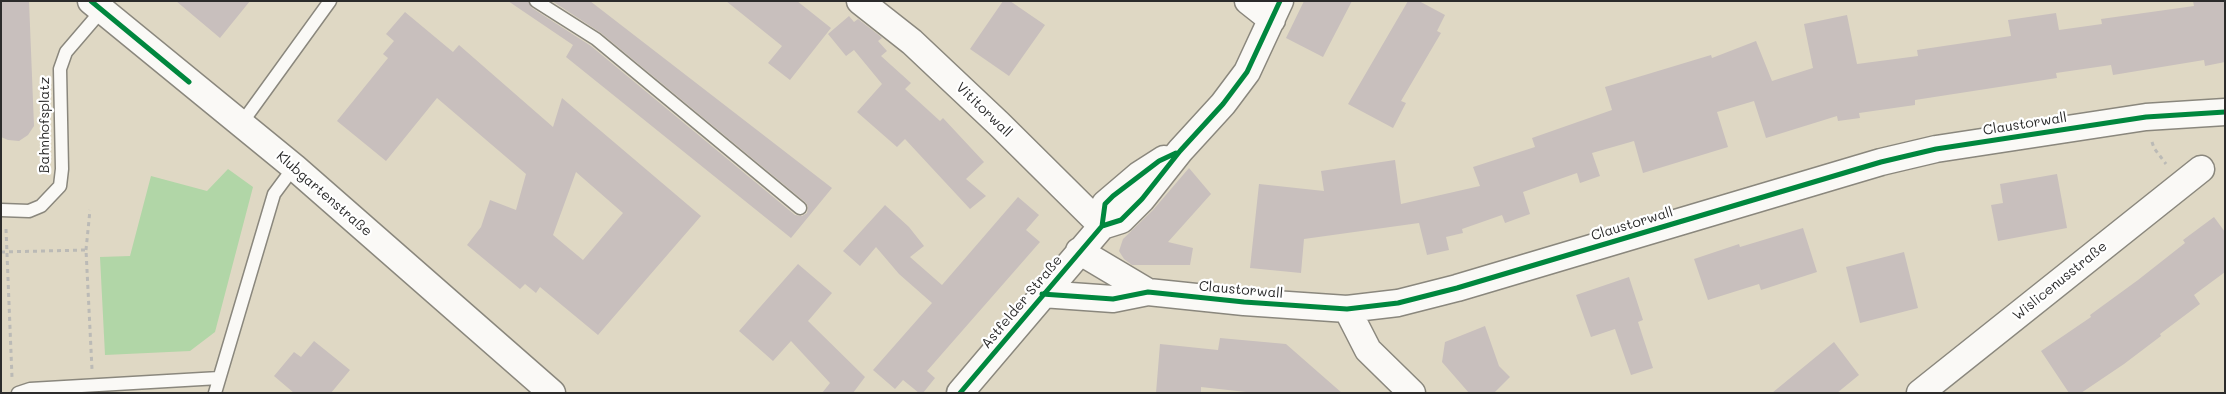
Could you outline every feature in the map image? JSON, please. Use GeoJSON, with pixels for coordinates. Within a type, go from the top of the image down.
{"type":"FeatureCollection","features":[{"type":"Feature","properties":{"kind":"street","name":"Vititorwall"},"geometry":{"type":"LineString","coordinates":[[860,1],[912,42],[999,124],[1102,226]]}},
{"type":"Feature","properties":{"kind":"street"},"geometry":{"type":"LineString","coordinates":[[1102,226],[1105,204],[1160,161],[1180,151],[1222,104],[1247,72],[1276,10],[1248,1]]}},
{"type":"Feature","properties":{"kind":"street","name":"Klubgartenstraße"},"geometry":{"type":"LineString","coordinates":[[96,6],[294,167],[552,393]]}},
{"type":"Feature","properties":{"kind":"street","name":"Claustorwall"},"geometry":{"type":"LineString","coordinates":[[1042,294],[1113,299],[1148,292],[1244,302],[1347,309],[1398,302],[1457,288],[1881,162],[1936,148],[2146,117],[2225,112]]}},
{"type":"Feature","properties":{"kind":"street","name":"Wislicenusstraße"},"geometry":{"type":"LineString","coordinates":[[1920,393],[2201,169]]}},
{"type":"Feature","properties":{"kind":"street","name":"Astfelder Straße"},"geometry":{"type":"LineString","coordinates":[[960,393],[1042,294],[1102,226]]}},
{"type":"Feature","properties":{"kind":"street","name":"Claustorwall"},"geometry":{"type":"LineString","coordinates":[[1079,251],[1148,292]]}},
{"type":"Feature","properties":{"kind":"street"},"geometry":{"type":"LineString","coordinates":[[1347,309],[1368,350],[1412,393]]}},
{"type":"Feature","properties":{"kind":"lane"},"geometry":{"type":"LineString","coordinates":[[241,124],[330,1]]}},
{"type":"Feature","properties":{"kind":"lane"},"geometry":{"type":"LineString","coordinates":[[536,1],[596,39],[800,208]]}},
{"type":"Feature","properties":{"kind":"lane","name":"Bahnhofsplatz"},"geometry":{"type":"LineString","coordinates":[[3,210],[29,210],[41,206],[60,186],[62,170],[60,69],[66,52],[96,6]]}},
{"type":"Feature","properties":{"kind":"lane"},"geometry":{"type":"LineString","coordinates":[[215,393],[274,194],[294,167]]}},
{"type":"Feature","properties":{"kind":"lane"},"geometry":{"type":"LineString","coordinates":[[15,389],[219,378]]}},
{"type":"Feature","properties":{"kind":"path"},"geometry":{"type":"LineString","coordinates":[[3,210],[15,389]]}},
{"type":"Feature","properties":{"kind":"path"},"geometry":{"type":"LineString","coordinates":[[90,210],[86,250],[93,385]]}},
{"type":"Feature","properties":{"kind":"path"},"geometry":{"type":"LineString","coordinates":[[1,252],[86,250]]}},
{"type":"Feature","properties":{"kind":"green space"},"geometry":{"type":"Polygon","coordinates":[[[228,169],[253,187],[215,332],[190,351],[105,355],[100,257],[130,256],[151,176],[207,191],[228,169]]]}},
{"type":"Feature","properties":{"kind":"building"},"geometry":{"type":"Polygon","coordinates":[[[1,1],[29,1],[34,126],[28,135],[19,141],[1,137],[1,1]]]}},
{"type":"Feature","properties":{"kind":"building"},"geometry":{"type":"Polygon","coordinates":[[[176,1],[250,1],[220,38],[176,1]]]}},
{"type":"Feature","properties":{"kind":"building"},"geometry":{"type":"Polygon","coordinates":[[[508,1],[528,1],[532,8],[591,46],[795,215],[802,216],[807,213],[808,206],[805,202],[601,33],[552,1],[590,1],[832,188],[791,238],[566,57],[573,45],[508,1]]]}},
{"type":"Feature","properties":{"kind":"building"},"geometry":{"type":"Polygon","coordinates":[[[726,1],[797,1],[831,28],[790,80],[768,63],[782,46],[726,1]]]}},
{"type":"Feature","properties":{"kind":"building"},"geometry":{"type":"Polygon","coordinates":[[[1003,1],[1010,1],[1045,25],[1009,76],[970,49],[1003,1]]]}},
{"type":"Feature","properties":{"kind":"building"},"geometry":{"type":"Polygon","coordinates":[[[1304,1],[1352,1],[1323,57],[1286,38],[1304,1]]]}},
{"type":"Feature","properties":{"kind":"building"},"geometry":{"type":"Polygon","coordinates":[[[1408,1],[1419,1],[1445,15],[1437,31],[1441,33],[1401,101],[1406,103],[1393,128],[1348,104],[1408,1]]]}},
{"type":"Feature","properties":{"kind":"building"},"geometry":{"type":"Polygon","coordinates":[[[2193,1],[2225,1],[2225,62],[2205,66],[2204,60],[2113,75],[2111,65],[2056,73],[2057,78],[1915,100],[1915,105],[1859,113],[1860,118],[1838,121],[1837,116],[1766,138],[1754,101],[1717,112],[1728,147],[1643,173],[1634,141],[1592,153],[1600,176],[1580,183],[1577,173],[1523,192],[1530,214],[1505,223],[1502,215],[1462,229],[1463,233],[1446,237],[1449,250],[1427,255],[1419,223],[1304,239],[1301,273],[1250,268],[1259,184],[1324,191],[1321,171],[1395,160],[1401,204],[1480,186],[1473,167],[1535,147],[1532,138],[1612,110],[1605,87],[1711,55],[1712,58],[1756,41],[1772,81],[1813,68],[1804,24],[1847,15],[1857,64],[1918,56],[1917,50],[2011,36],[2008,20],[2056,13],[2059,30],[2102,24],[2101,19],[2194,6],[2193,1]]]}},
{"type":"Feature","properties":{"kind":"building"},"geometry":{"type":"Polygon","coordinates":[[[405,12],[453,52],[459,45],[553,127],[562,98],[701,216],[598,335],[540,287],[536,293],[525,284],[520,289],[467,245],[481,227],[490,200],[516,210],[526,174],[437,98],[386,161],[337,121],[388,58],[383,54],[394,41],[386,34],[405,12]],[[576,172],[553,235],[583,260],[623,213],[576,172]]]}},
{"type":"Feature","properties":{"kind":"building"},"geometry":{"type":"Polygon","coordinates":[[[849,16],[854,22],[858,19],[882,38],[878,41],[887,51],[881,56],[911,83],[905,89],[940,121],[943,118],[984,162],[966,179],[986,196],[970,209],[905,139],[897,147],[857,112],[882,84],[854,50],[846,56],[828,34],[849,16]]]}},
{"type":"Feature","properties":{"kind":"building"},"geometry":{"type":"Polygon","coordinates":[[[1189,168],[1211,194],[1168,242],[1193,248],[1190,265],[1132,265],[1124,259],[1119,251],[1123,239],[1153,210],[1189,168]]]}},
{"type":"Feature","properties":{"kind":"building"},"geometry":{"type":"Polygon","coordinates":[[[2057,174],[2067,228],[1998,241],[1991,205],[2003,203],[2000,184],[2057,174]]]}},
{"type":"Feature","properties":{"kind":"building"},"geometry":{"type":"Polygon","coordinates":[[[1018,197],[1039,215],[1026,230],[1040,242],[927,371],[935,378],[923,393],[919,393],[903,380],[895,389],[873,370],[932,303],[899,274],[876,247],[860,266],[843,251],[885,205],[909,227],[924,246],[910,257],[942,285],[1018,197]]]}},
{"type":"Feature","properties":{"kind":"building"},"geometry":{"type":"Polygon","coordinates":[[[2214,217],[2225,232],[2225,272],[2194,295],[2200,304],[2124,364],[2081,393],[2069,393],[2041,351],[2091,317],[2090,315],[2185,243],[2183,240],[2214,217]]]}},
{"type":"Feature","properties":{"kind":"building"},"geometry":{"type":"Polygon","coordinates":[[[1803,228],[1817,272],[1761,290],[1759,284],[1708,300],[1694,259],[1739,244],[1740,247],[1803,228]]]}},
{"type":"Feature","properties":{"kind":"building"},"geometry":{"type":"Polygon","coordinates":[[[1904,252],[1918,308],[1860,323],[1846,267],[1904,252]]]}},
{"type":"Feature","properties":{"kind":"building"},"geometry":{"type":"Polygon","coordinates":[[[798,264],[832,293],[808,321],[865,377],[853,393],[822,393],[830,383],[791,341],[773,361],[739,331],[798,264]]]}},
{"type":"Feature","properties":{"kind":"building"},"geometry":{"type":"Polygon","coordinates":[[[1629,277],[1643,320],[1638,322],[1653,368],[1631,375],[1615,329],[1591,337],[1576,295],[1629,277]]]}},
{"type":"Feature","properties":{"kind":"building"},"geometry":{"type":"Polygon","coordinates":[[[1485,326],[1499,366],[1510,377],[1494,393],[1469,393],[1442,362],[1445,342],[1485,326]]]}},
{"type":"Feature","properties":{"kind":"building"},"geometry":{"type":"Polygon","coordinates":[[[1220,338],[1286,344],[1342,393],[1255,393],[1201,387],[1201,393],[1156,393],[1160,344],[1218,350],[1220,338]]]}},
{"type":"Feature","properties":{"kind":"building"},"geometry":{"type":"Polygon","coordinates":[[[314,341],[350,370],[331,393],[294,393],[274,376],[294,352],[301,357],[314,341]]]}},
{"type":"Feature","properties":{"kind":"building"},"geometry":{"type":"Polygon","coordinates":[[[1834,342],[1859,375],[1837,393],[1772,393],[1834,342]]]}},
{"type":"Feature","properties":{"kind":"cycle path"},"geometry":{"type":"LineString","coordinates":[[91,1],[189,82]]}},
{"type":"Feature","properties":{"kind":"cycle path"},"geometry":{"type":"LineString","coordinates":[[960,393],[1102,226],[1121,220],[1142,199],[1180,151],[1223,104],[1247,72],[1280,1]]}},
{"type":"Feature","properties":{"kind":"cycle path"},"geometry":{"type":"LineString","coordinates":[[1042,294],[1113,299],[1148,292],[1244,302],[1347,309],[1398,303],[1457,288],[1881,162],[1936,149],[2146,117],[2225,112]]}},
{"type":"Feature","properties":{"kind":"cycle path"},"geometry":{"type":"LineString","coordinates":[[1102,226],[1105,204],[1113,196],[1159,161],[1176,153]]}}]}
